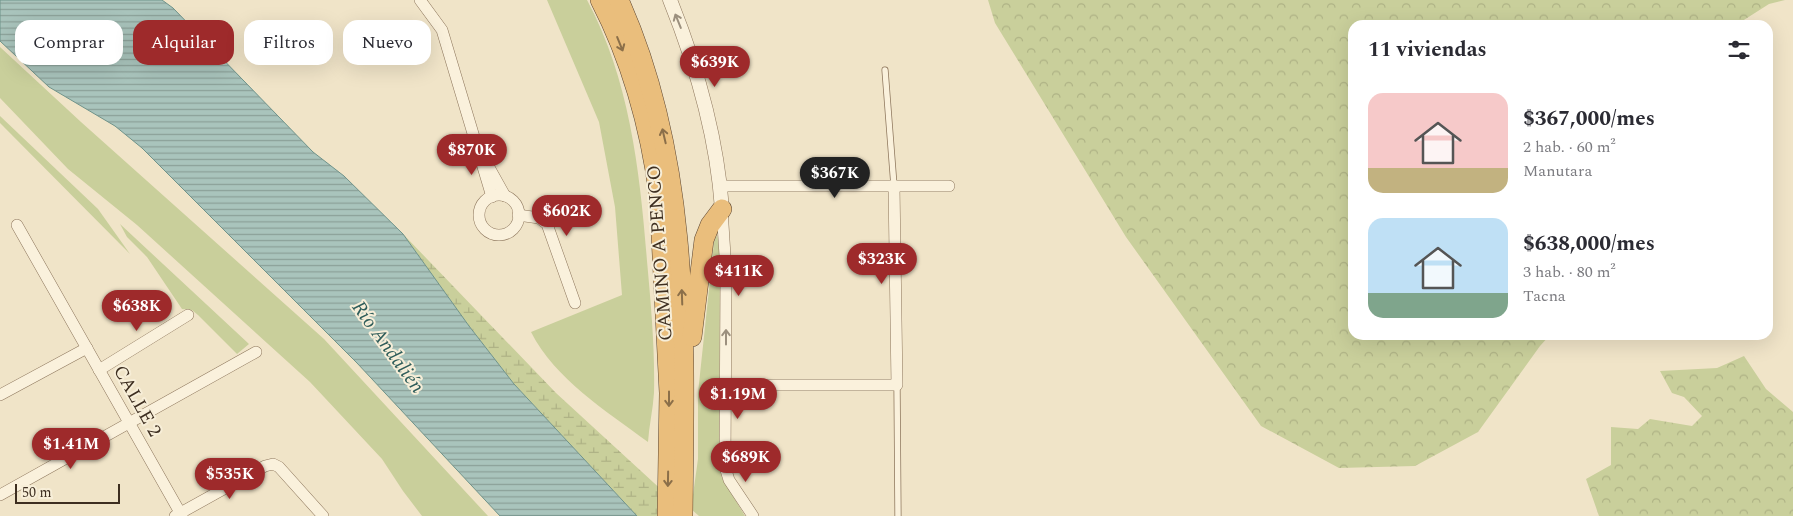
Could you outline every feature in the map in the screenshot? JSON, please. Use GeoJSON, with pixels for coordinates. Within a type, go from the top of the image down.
{"type":"FeatureCollection","features":[{"type":"Feature","properties":{"kind":"highway","name":"CAMINO A PENCO"},"geometry":{"type":"LineString","coordinates":[[600,0],[631,73],[641,103],[655,165],[664,268],[669,394],[683,516]]}},
{"type":"Feature","properties":{"kind":"highway","name":"CAMINO A PENCO"},"geometry":{"type":"LineString","coordinates":[[619,0],[637,43],[656,100],[672,176],[680,259],[685,398],[676,446],[667,516]]}},
{"type":"Feature","properties":{"kind":"highway"},"geometry":{"type":"LineString","coordinates":[[685,398],[704,240],[710,225],[722,209]]}},
{"type":"Feature","properties":{"kind":"street"},"geometry":{"type":"LineString","coordinates":[[420,0],[442,30],[492,196]]}},
{"type":"Feature","properties":{"kind":"street"},"geometry":{"type":"LineString","coordinates":[[670,0],[698,81],[721,186],[726,271],[724,455],[729,480],[753,516]]}},
{"type":"Feature","properties":{"kind":"street"},"geometry":{"type":"LineString","coordinates":[[477,148],[505,196],[514,202],[518,215],[517,223],[508,233],[499,235],[485,230],[479,218],[480,209],[483,203],[492,196],[505,196]]}},
{"type":"Feature","properties":{"kind":"street"},"geometry":{"type":"LineString","coordinates":[[721,186],[949,186]]}},
{"type":"Feature","properties":{"kind":"street"},"geometry":{"type":"LineString","coordinates":[[725,385],[897,385],[894,186]]}},
{"type":"Feature","properties":{"kind":"street"},"geometry":{"type":"LineString","coordinates":[[518,215],[539,218],[546,224],[575,303]]}},
{"type":"Feature","properties":{"kind":"street","name":"CALLE 2"},"geometry":{"type":"LineString","coordinates":[[17,225],[179,515]]}},
{"type":"Feature","properties":{"kind":"street"},"geometry":{"type":"LineString","coordinates":[[99,370],[188,315]]}},
{"type":"Feature","properties":{"kind":"street"},"geometry":{"type":"LineString","coordinates":[[0,395],[86,348]]}},
{"type":"Feature","properties":{"kind":"street"},"geometry":{"type":"LineString","coordinates":[[0,495],[256,352]]}},
{"type":"Feature","properties":{"kind":"street"},"geometry":{"type":"LineString","coordinates":[[179,515],[264,466],[273,464],[279,467],[323,516]]}},
{"type":"Feature","properties":{"kind":"lane"},"geometry":{"type":"LineString","coordinates":[[886,70],[894,186]]}},
{"type":"Feature","properties":{"kind":"lane"},"geometry":{"type":"LineString","coordinates":[[897,385],[898,516]]}},
{"type":"Feature","properties":{"kind":"green space"},"geometry":{"type":"Polygon","coordinates":[[[547,0],[587,0],[614,62],[623,94],[641,194],[651,310],[654,393],[648,442],[599,406],[567,379],[541,349],[531,332],[622,295],[615,207],[599,122],[547,0]]]}},
{"type":"Feature","properties":{"kind":"green space"},"geometry":{"type":"Polygon","coordinates":[[[988,0],[1785,0],[1769,4],[1744,20],[1348,20],[1348,340],[1545,340],[1478,432],[1415,466],[1339,468],[1261,426],[1126,237],[995,23],[988,0]]]}},
{"type":"Feature","properties":{"kind":"green space"},"geometry":{"type":"Polygon","coordinates":[[[0,47],[15,61],[15,65],[19,65],[324,339],[488,516],[422,516],[382,459],[310,382],[137,225],[68,169],[0,98],[0,47]]]}},
{"type":"Feature","properties":{"kind":"green space"},"geometry":{"type":"Polygon","coordinates":[[[0,116],[98,209],[130,254],[0,123],[0,116]]]}},
{"type":"Feature","properties":{"kind":"green space"},"geometry":{"type":"Polygon","coordinates":[[[120,224],[249,344],[237,354],[192,310],[182,309],[147,257],[127,237],[120,224]]]}},
{"type":"Feature","properties":{"kind":"green space"},"geometry":{"type":"Polygon","coordinates":[[[403,234],[556,393],[690,516],[637,516],[514,384],[469,326],[403,234]]]}},
{"type":"Feature","properties":{"kind":"green space"},"geometry":{"type":"Polygon","coordinates":[[[717,235],[720,250],[719,468],[722,478],[745,516],[699,516],[691,509],[698,459],[698,393],[714,242],[717,235]]]}},
{"type":"Feature","properties":{"kind":"green space"},"geometry":{"type":"Polygon","coordinates":[[[1744,356],[1766,389],[1793,412],[1793,516],[1599,516],[1586,479],[1611,465],[1611,427],[1638,429],[1650,419],[1692,426],[1702,416],[1684,397],[1672,393],[1660,371],[1717,368],[1744,356]]]}},
{"type":"Feature","properties":{"kind":"water","name":"Río Andalién"},"geometry":{"type":"Polygon","coordinates":[[[0,0],[162,0],[173,8],[185,20],[133,20],[133,65],[228,65],[313,152],[344,176],[403,234],[469,326],[514,384],[637,516],[500,516],[357,363],[142,148],[115,126],[49,87],[26,65],[123,65],[123,20],[15,20],[15,55],[0,41],[0,0]]]}}]}
